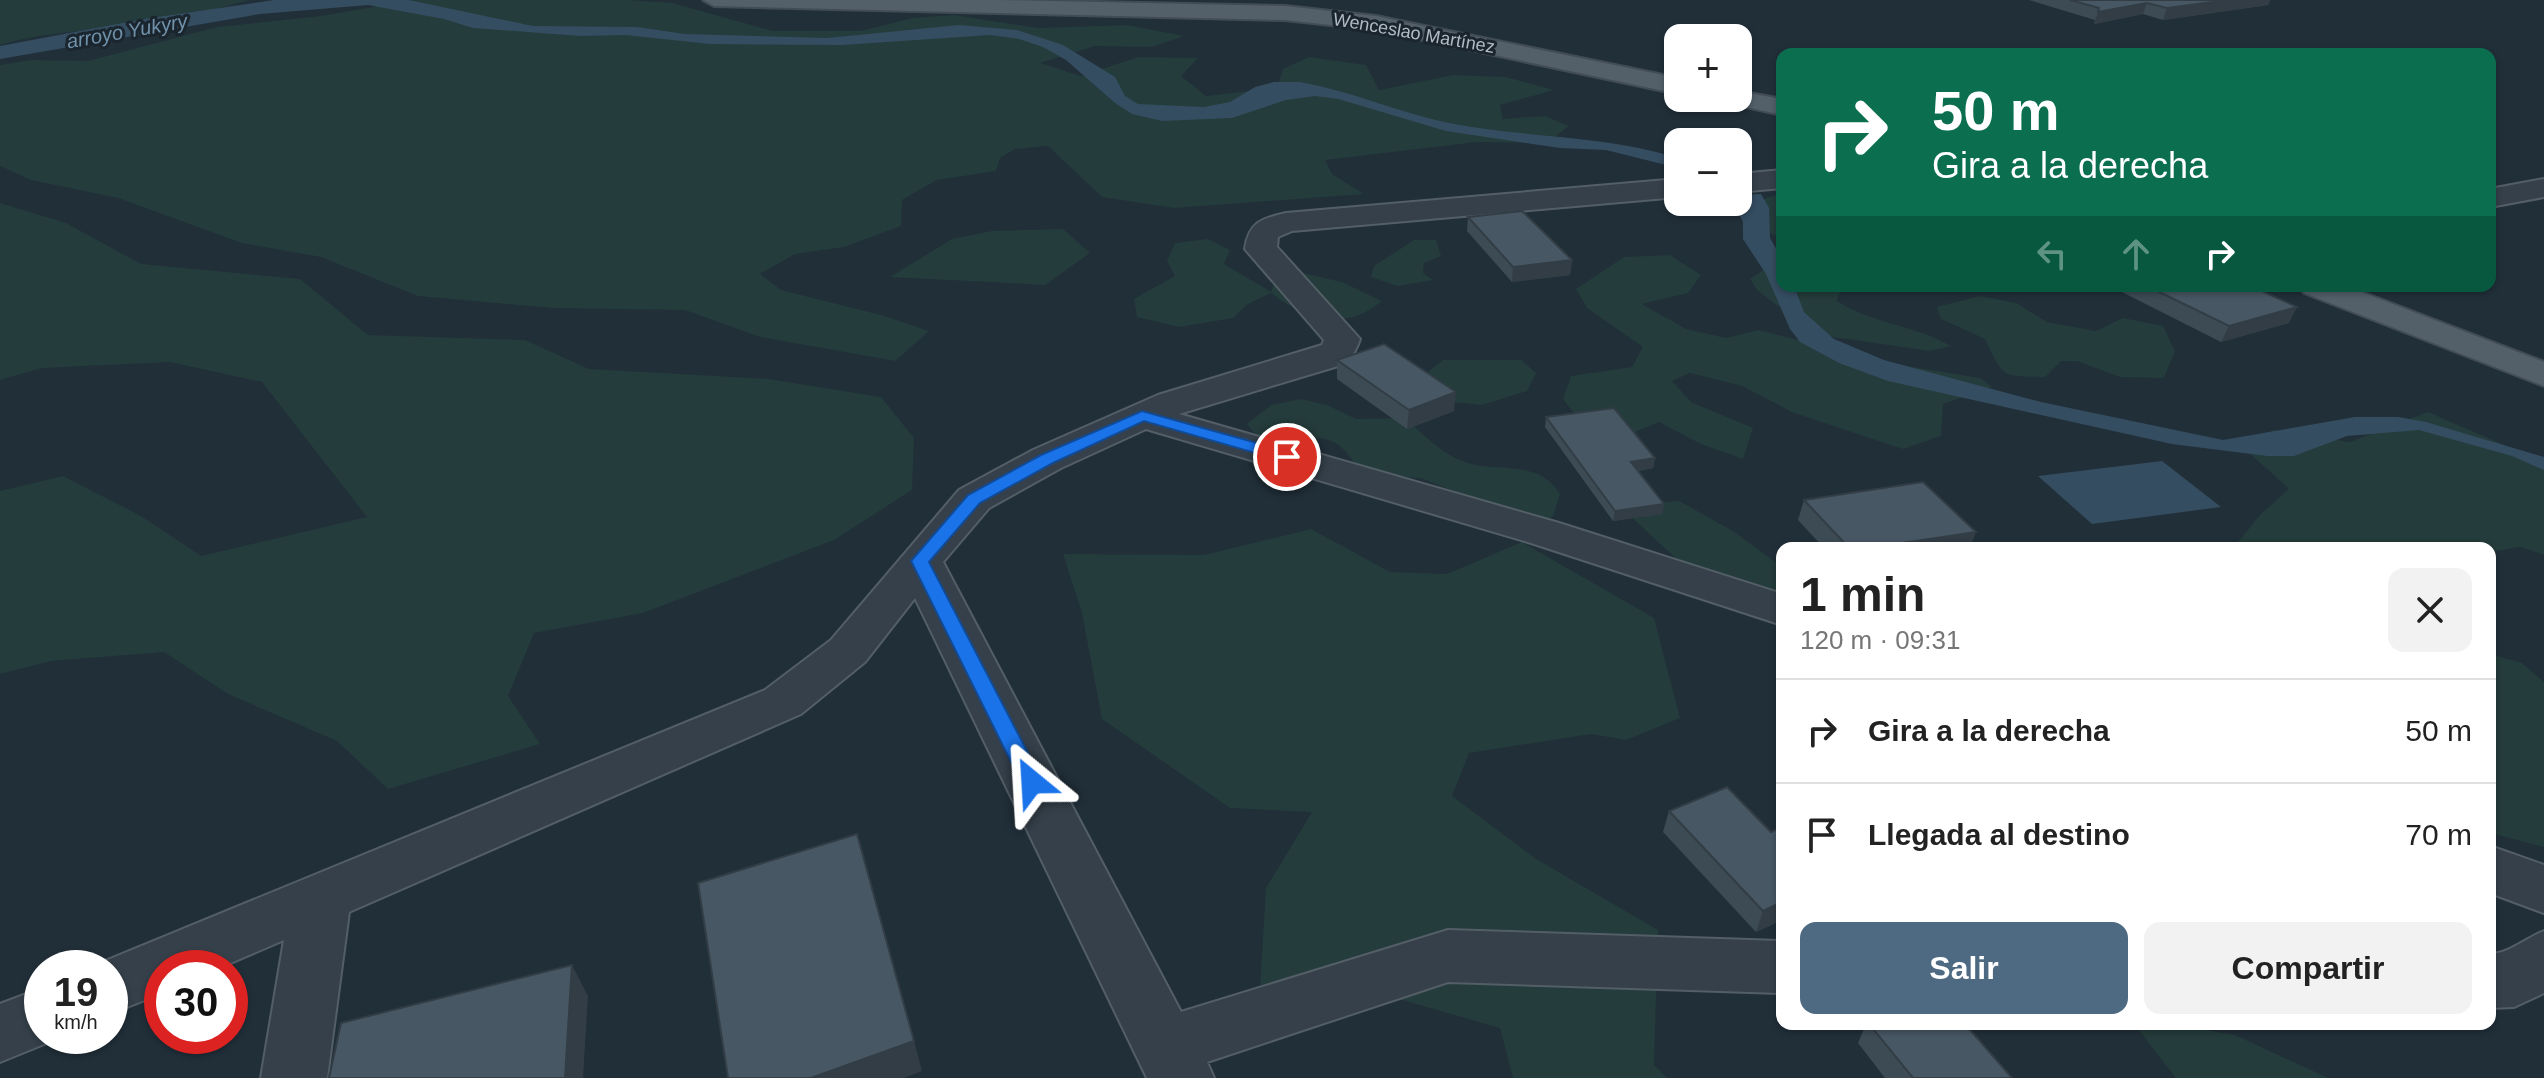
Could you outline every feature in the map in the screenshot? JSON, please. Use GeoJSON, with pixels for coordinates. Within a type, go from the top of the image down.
{"type":"FeatureCollection","features":[{"type":"Feature","properties":{"kind":"main road","name":"Wenceslao Martínez"},"geometry":{"type":"LineString","coordinates":[[714,0],[1285,13],[1376,23],[1664,83]]}},
{"type":"Feature","properties":{"kind":"main road"},"geometry":{"type":"LineString","coordinates":[[1752,101],[1776,106]]}},
{"type":"Feature","properties":{"kind":"main road"},"geometry":{"type":"LineString","coordinates":[[2331,292],[2544,375]]}},
{"type":"Feature","properties":{"kind":"street"},"geometry":{"type":"LineString","coordinates":[[1752,182],[1776,180]]}},
{"type":"Feature","properties":{"kind":"street"},"geometry":{"type":"LineString","coordinates":[[2496,197],[2544,188]]}},
{"type":"Feature","properties":{"kind":"street"},"geometry":{"type":"LineString","coordinates":[[128,979],[783,702],[848,651],[974,499],[1047,459],[1172,403],[1325,358],[1338,351],[1342,339],[1261,249],[1263,232],[1286,222],[1664,189]]}},
{"type":"Feature","properties":{"kind":"street"},"geometry":{"type":"LineString","coordinates":[[1142,416],[1418,494],[1670,571],[1776,608]]}},
{"type":"Feature","properties":{"kind":"street"},"geometry":{"type":"LineString","coordinates":[[920,561],[1174,1062],[1448,956],[1776,967]]}},
{"type":"Feature","properties":{"kind":"street"},"geometry":{"type":"LineString","coordinates":[[2496,871],[2544,889]]}},
{"type":"Feature","properties":{"kind":"street"},"geometry":{"type":"LineString","coordinates":[[294,1078],[321,898]]}},
{"type":"Feature","properties":{"kind":"street"},"geometry":{"type":"LineString","coordinates":[[2496,981],[2514,980],[2544,957]]}},
{"type":"Feature","properties":{"kind":"street"},"geometry":{"type":"LineString","coordinates":[[0,1033],[24,1023]]}},
{"type":"Feature","properties":{"kind":"green space"},"geometry":{"type":"Polygon","coordinates":[[[0,0],[250,0],[163,21],[41,36],[0,45],[0,0]]]}},
{"type":"Feature","properties":{"kind":"green space"},"geometry":{"type":"Polygon","coordinates":[[[415,0],[627,0],[672,3],[773,31],[861,31],[912,18],[954,15],[1038,28],[1127,25],[1184,36],[1151,47],[1095,46],[1040,63],[1081,76],[1138,57],[1198,58],[1181,76],[1206,96],[1277,88],[1283,69],[1309,57],[1366,65],[1379,90],[1453,75],[1506,77],[1554,90],[1500,105],[1503,119],[1545,116],[1569,126],[1547,143],[1477,142],[1325,160],[1332,174],[1364,194],[1174,208],[1102,197],[1048,146],[1015,149],[1000,158],[996,171],[937,180],[902,200],[901,226],[844,247],[795,254],[760,274],[781,290],[881,315],[929,331],[895,361],[760,337],[685,310],[552,308],[418,296],[321,257],[242,243],[118,198],[31,180],[0,166],[0,65],[30,60],[88,61],[217,27],[321,16],[415,0]]]}},
{"type":"Feature","properties":{"kind":"green space"},"geometry":{"type":"Polygon","coordinates":[[[1776,195],[1776,236],[1761,228],[1754,202],[1776,195]]]}},
{"type":"Feature","properties":{"kind":"green space"},"geometry":{"type":"Polygon","coordinates":[[[0,203],[66,223],[141,264],[300,279],[368,335],[525,340],[589,369],[768,379],[881,397],[914,438],[912,490],[834,540],[643,613],[534,633],[508,696],[540,744],[388,789],[337,741],[228,694],[164,652],[51,661],[0,674],[0,491],[63,476],[141,516],[201,556],[367,517],[262,382],[170,362],[42,368],[0,380],[0,203]]]}},
{"type":"Feature","properties":{"kind":"green space"},"geometry":{"type":"Polygon","coordinates":[[[1063,229],[1090,253],[1045,285],[890,277],[952,239],[992,231],[1063,229]]]}},
{"type":"Feature","properties":{"kind":"green space"},"geometry":{"type":"Polygon","coordinates":[[[1208,239],[1230,250],[1224,264],[1271,292],[1275,280],[1298,272],[1342,282],[1382,301],[1354,317],[1340,319],[1312,316],[1271,293],[1248,304],[1233,318],[1179,327],[1137,317],[1134,299],[1175,276],[1167,261],[1175,243],[1208,239]]]}},
{"type":"Feature","properties":{"kind":"green space"},"geometry":{"type":"Polygon","coordinates":[[[1414,240],[1436,240],[1441,256],[1424,263],[1423,273],[1433,280],[1398,286],[1371,277],[1374,266],[1414,240]]]}},
{"type":"Feature","properties":{"kind":"green space"},"geometry":{"type":"Polygon","coordinates":[[[1670,255],[1701,275],[1688,293],[1642,304],[1686,329],[1726,338],[1758,330],[1900,365],[1980,378],[1992,387],[1943,404],[1941,436],[1903,449],[1792,412],[1742,386],[1690,373],[1672,381],[1691,402],[1753,428],[1743,459],[1701,444],[1659,422],[1619,439],[1587,430],[1563,399],[1571,376],[1632,367],[1643,347],[1587,308],[1576,289],[1624,257],[1670,255]]]}},
{"type":"Feature","properties":{"kind":"green space"},"geometry":{"type":"Polygon","coordinates":[[[1766,268],[1776,279],[1776,292],[1842,292],[1837,301],[1851,309],[1951,346],[1930,351],[1833,337],[1802,324],[1758,291],[1750,279],[1766,268]]]}},
{"type":"Feature","properties":{"kind":"green space"},"geometry":{"type":"Polygon","coordinates":[[[1980,296],[2016,303],[2047,322],[2096,331],[2123,318],[2163,326],[2175,351],[2164,378],[2120,377],[2077,361],[2061,361],[2045,377],[2012,375],[1996,362],[1985,339],[1941,319],[1937,307],[1980,296]]]}},
{"type":"Feature","properties":{"kind":"green space"},"geometry":{"type":"Polygon","coordinates":[[[1443,360],[1521,360],[1536,373],[1527,391],[1482,405],[1443,401],[1417,381],[1443,360]]]}},
{"type":"Feature","properties":{"kind":"green space"},"geometry":{"type":"Polygon","coordinates":[[[1301,399],[1327,405],[1356,419],[1405,418],[1448,454],[1465,462],[1530,471],[1541,476],[1560,494],[1553,516],[1539,525],[1421,478],[1400,477],[1356,466],[1342,448],[1329,440],[1315,438],[1274,443],[1261,438],[1247,424],[1271,405],[1301,399]]]}},
{"type":"Feature","properties":{"kind":"green space"},"geometry":{"type":"Polygon","coordinates":[[[2428,412],[2544,462],[2544,555],[2520,547],[2496,551],[2496,542],[2238,542],[2260,515],[2289,489],[2237,442],[2275,430],[2350,442],[2428,412]]]}},
{"type":"Feature","properties":{"kind":"green space"},"geometry":{"type":"Polygon","coordinates":[[[1679,501],[1733,531],[1776,563],[1776,599],[1697,578],[1629,515],[1642,503],[1679,501]]]}},
{"type":"Feature","properties":{"kind":"green space"},"geometry":{"type":"Polygon","coordinates":[[[1311,529],[1390,572],[1447,574],[1522,542],[1654,618],[1680,718],[1626,740],[1591,734],[1469,753],[1452,796],[1536,859],[1658,930],[1654,1065],[1667,1078],[1513,1078],[1500,1028],[1385,995],[1260,989],[1266,888],[1312,812],[1230,808],[1102,719],[1082,613],[1063,554],[1204,555],[1311,529]]]}},
{"type":"Feature","properties":{"kind":"green space"},"geometry":{"type":"Polygon","coordinates":[[[2496,656],[2522,663],[2544,682],[2544,847],[2496,835],[2496,656]]]}},
{"type":"Feature","properties":{"kind":"green space"},"geometry":{"type":"Polygon","coordinates":[[[2139,1030],[2206,1030],[2235,1035],[2328,1078],[2176,1078],[2139,1030]]]}},
{"type":"Feature","properties":{"kind":"water","name":"arroyo Yukyry"},"geometry":{"type":"Polygon","coordinates":[[[274,0],[409,0],[533,26],[637,27],[685,34],[827,38],[959,25],[1017,30],[1063,45],[1115,77],[1125,96],[1138,104],[1204,107],[1230,102],[1255,87],[1274,82],[1300,82],[1454,124],[1595,141],[1650,151],[1664,154],[1664,164],[1606,150],[1560,148],[1446,131],[1338,99],[1315,96],[1286,100],[1232,118],[1162,121],[1132,114],[1066,60],[1043,47],[1019,39],[990,35],[843,45],[710,44],[625,35],[580,36],[473,28],[444,19],[368,5],[260,14],[0,59],[0,46],[144,19],[274,0]]]}},
{"type":"Feature","properties":{"kind":"water"},"geometry":{"type":"Polygon","coordinates":[[[1752,194],[1761,194],[1769,208],[1770,238],[1776,248],[1776,292],[1796,292],[1804,312],[1834,339],[1884,360],[2041,402],[2223,440],[2355,417],[2398,417],[2426,422],[2544,457],[2544,470],[2512,456],[2419,430],[2347,436],[2294,456],[2267,456],[2172,444],[1888,381],[1839,363],[1800,342],[1790,329],[1766,274],[1743,239],[1740,216],[1752,216],[1752,194]]]}},
{"type":"Feature","properties":{"kind":"water"},"geometry":{"type":"Polygon","coordinates":[[[2162,461],[2221,507],[2092,524],[2038,476],[2162,461]]]}},
{"type":"Feature","properties":{"kind":"building"},"geometry":{"type":"Polygon","coordinates":[[[2070,0],[2228,0],[2167,8],[2147,3],[2098,12],[2099,8],[2070,0]]]}},
{"type":"Feature","properties":{"kind":"building"},"geometry":{"type":"Polygon","coordinates":[[[1522,211],[1572,260],[1513,267],[1468,217],[1522,211]]]}},
{"type":"Feature","properties":{"kind":"building"},"geometry":{"type":"Polygon","coordinates":[[[2159,292],[2264,292],[2297,307],[2229,326],[2159,292]]]}},
{"type":"Feature","properties":{"kind":"building"},"geometry":{"type":"Polygon","coordinates":[[[1384,344],[1456,392],[1409,410],[1337,360],[1384,344]]]}},
{"type":"Feature","properties":{"kind":"building"},"geometry":{"type":"Polygon","coordinates":[[[1614,408],[1655,458],[1631,462],[1664,504],[1615,511],[1546,417],[1614,408]]]}},
{"type":"Feature","properties":{"kind":"building"},"geometry":{"type":"Polygon","coordinates":[[[1923,482],[1976,532],[1909,542],[1843,542],[1804,500],[1923,482]]]}},
{"type":"Feature","properties":{"kind":"building"},"geometry":{"type":"Polygon","coordinates":[[[1727,787],[1771,832],[1776,830],[1776,905],[1763,911],[1669,811],[1727,787]]]}},
{"type":"Feature","properties":{"kind":"building"},"geometry":{"type":"Polygon","coordinates":[[[857,834],[914,1041],[811,1078],[728,1078],[698,883],[857,834]]]}},
{"type":"Feature","properties":{"kind":"building"},"geometry":{"type":"Polygon","coordinates":[[[572,965],[565,1078],[329,1078],[341,1023],[572,965]]]}},
{"type":"Feature","properties":{"kind":"building"},"geometry":{"type":"Polygon","coordinates":[[[1874,1030],[1970,1030],[2012,1078],[1913,1078],[1874,1030]]]}},
{"type":"Feature","properties":{"kind":"route"},"geometry":{"type":"LineString","coordinates":[[1032,782],[920,561],[974,499],[1047,459],[1142,416],[1287,457]]}}]}
